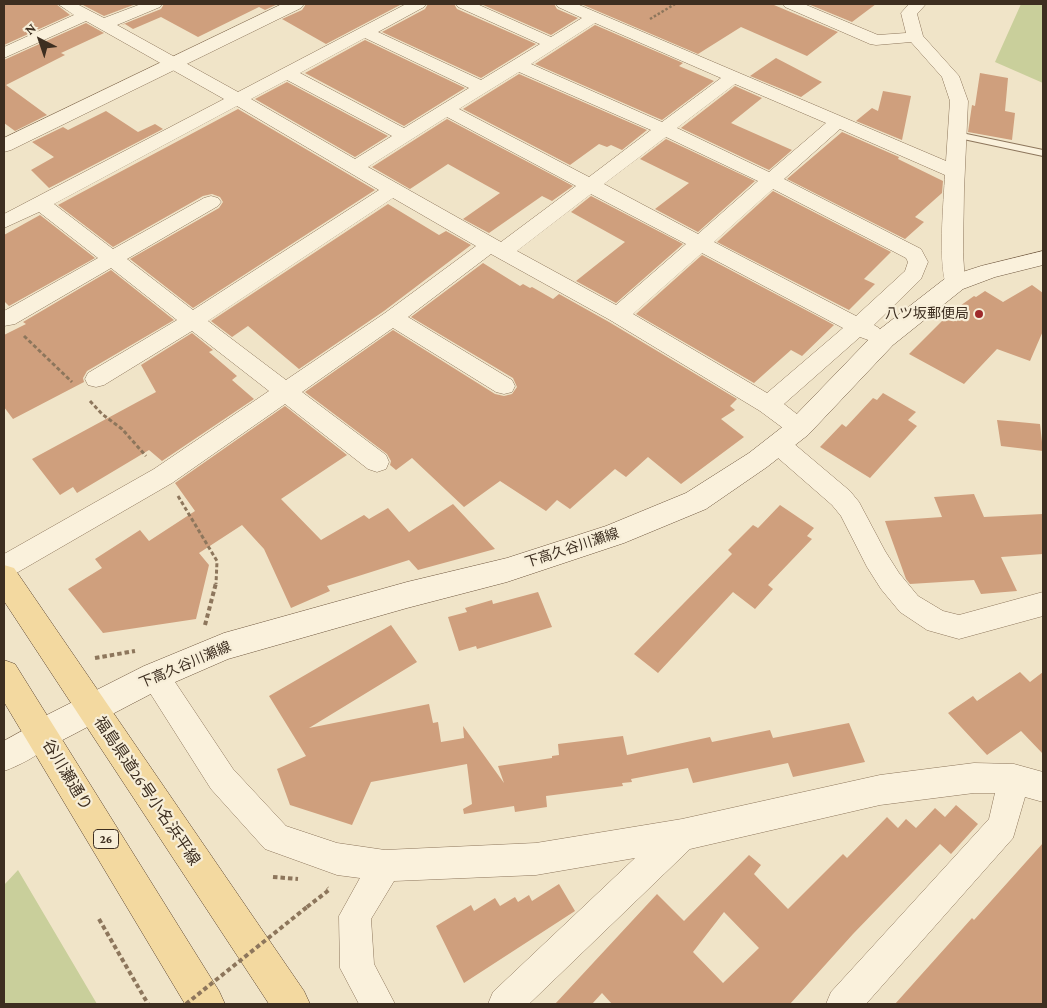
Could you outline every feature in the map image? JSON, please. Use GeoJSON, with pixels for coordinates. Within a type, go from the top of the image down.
{"type":"FeatureCollection","features":[{"type":"Feature","properties":{"kind":"main road"},"geometry":{"type":"LineString","coordinates":[[4,146],[296,4]]}},
{"type":"Feature","properties":{"kind":"main road","name":"下高久谷川瀬線"},"geometry":{"type":"LineString","coordinates":[[42,734],[155,676],[224,647],[406,595],[506,570],[614,535],[696,501],[788,436],[884,339],[955,284],[990,271],[1043,258]]}},
{"type":"Feature","properties":{"kind":"main road","name":"福島県道26号小名浜平線"},"geometry":{"type":"LineString","coordinates":[[4,576],[291,1004]]}},
{"type":"Feature","properties":{"kind":"main road","name":"谷川瀬通り"},"geometry":{"type":"LineString","coordinates":[[4,674],[206,1004]]}},
{"type":"Feature","properties":{"kind":"street"},"geometry":{"type":"LineString","coordinates":[[66,4],[176,63],[392,190],[618,315],[768,405],[788,436],[850,509],[876,559],[890,581],[909,604],[938,622],[959,628],[1043,604]]}},
{"type":"Feature","properties":{"kind":"street"},"geometry":{"type":"LineString","coordinates":[[104,24],[154,4]]}},
{"type":"Feature","properties":{"kind":"street"},"geometry":{"type":"LineString","coordinates":[[4,222],[418,4]]}},
{"type":"Feature","properties":{"kind":"street"},"geometry":{"type":"LineString","coordinates":[[464,4],[552,43]]}},
{"type":"Feature","properties":{"kind":"street"},"geometry":{"type":"LineString","coordinates":[[564,4],[955,172]]}},
{"type":"Feature","properties":{"kind":"street"},"geometry":{"type":"LineString","coordinates":[[791,4],[876,40],[915,37]]}},
{"type":"Feature","properties":{"kind":"street"},"geometry":{"type":"LineString","coordinates":[[918,4],[909,12],[915,37],[950,76],[959,101],[953,253],[955,284]]}},
{"type":"Feature","properties":{"kind":"street"},"geometry":{"type":"LineString","coordinates":[[4,53],[86,15]]}},
{"type":"Feature","properties":{"kind":"street"},"geometry":{"type":"LineString","coordinates":[[354,168],[594,17]]}},
{"type":"Feature","properties":{"kind":"street"},"geometry":{"type":"LineString","coordinates":[[365,32],[483,88]]}},
{"type":"Feature","properties":{"kind":"street"},"geometry":{"type":"LineString","coordinates":[[518,65],[664,129],[773,181],[914,254],[918,262],[914,274],[858,327],[768,405]]}},
{"type":"Feature","properties":{"kind":"street"},"geometry":{"type":"LineString","coordinates":[[287,73],[405,136]]}},
{"type":"Feature","properties":{"kind":"street"},"geometry":{"type":"LineString","coordinates":[[4,567],[163,476],[496,248],[590,186],[734,76]]}},
{"type":"Feature","properties":{"kind":"street"},"geometry":{"type":"LineString","coordinates":[[447,110],[884,339]]}},
{"type":"Feature","properties":{"kind":"street"},"geometry":{"type":"LineString","coordinates":[[618,315],[838,122]]}},
{"type":"Feature","properties":{"kind":"street"},"geometry":{"type":"LineString","coordinates":[[96,379],[192,321],[392,190]]}},
{"type":"Feature","properties":{"kind":"street"},"geometry":{"type":"LineString","coordinates":[[7,319],[211,202]]}},
{"type":"Feature","properties":{"kind":"street"},"geometry":{"type":"LineString","coordinates":[[40,203],[377,462]]}},
{"type":"Feature","properties":{"kind":"street"},"geometry":{"type":"LineString","coordinates":[[393,318],[504,386]]}},
{"type":"Feature","properties":{"kind":"street"},"geometry":{"type":"LineString","coordinates":[[155,676],[222,779],[276,838],[337,859],[385,866],[536,859],[682,835],[880,790],[974,778],[1029,783],[1002,827],[843,1004]]}},
{"type":"Feature","properties":{"kind":"street"},"geometry":{"type":"LineString","coordinates":[[4,757],[42,734]]}},
{"type":"Feature","properties":{"kind":"street"},"geometry":{"type":"LineString","coordinates":[[505,1004],[682,835]]}},
{"type":"Feature","properties":{"kind":"street"},"geometry":{"type":"LineString","coordinates":[[378,1004],[358,968],[355,916],[385,866]]}},
{"type":"Feature","properties":{"kind":"lane"},"geometry":{"type":"LineString","coordinates":[[957,136],[1043,153]]}},
{"type":"Feature","properties":{"kind":"path"},"geometry":{"type":"LineString","coordinates":[[273,877],[307,880]]}},
{"type":"Feature","properties":{"kind":"path"},"geometry":{"type":"LineString","coordinates":[[186,1004],[329,890],[324,881]]}},
{"type":"Feature","properties":{"kind":"path"},"geometry":{"type":"LineString","coordinates":[[99,919],[148,1004]]}},
{"type":"Feature","properties":{"kind":"green space"},"geometry":{"type":"Polygon","coordinates":[[[1021,4],[1043,4],[1043,83],[995,62],[1021,4]]]}},
{"type":"Feature","properties":{"kind":"green space"},"geometry":{"type":"Polygon","coordinates":[[[18,870],[97,1004],[4,1004],[4,885],[18,870]]]}},
{"type":"Feature","properties":{"kind":"building"},"geometry":{"type":"Polygon","coordinates":[[[4,4],[56,4],[70,15],[4,45],[4,4]]]}},
{"type":"Feature","properties":{"kind":"building"},"geometry":{"type":"Polygon","coordinates":[[[81,4],[136,4],[104,16],[81,4]]]}},
{"type":"Feature","properties":{"kind":"building"},"geometry":{"type":"Polygon","coordinates":[[[164,4],[278,4],[265,10],[259,7],[198,37],[161,17],[133,29],[125,24],[121,25],[161,9],[164,4]]]}},
{"type":"Feature","properties":{"kind":"building"},"geometry":{"type":"Polygon","coordinates":[[[306,4],[402,4],[326,44],[282,19],[302,10],[306,4]]]}},
{"type":"Feature","properties":{"kind":"building"},"geometry":{"type":"Polygon","coordinates":[[[428,4],[454,4],[457,9],[536,44],[481,78],[382,32],[425,9],[428,4]]]}},
{"type":"Feature","properties":{"kind":"building"},"geometry":{"type":"Polygon","coordinates":[[[481,4],[554,4],[557,9],[578,18],[551,35],[481,4]]]}},
{"type":"Feature","properties":{"kind":"building"},"geometry":{"type":"Polygon","coordinates":[[[581,4],[777,4],[774,5],[838,32],[807,56],[741,27],[698,54],[581,4]]]}},
{"type":"Feature","properties":{"kind":"building"},"geometry":{"type":"Polygon","coordinates":[[[808,4],[876,4],[852,22],[808,4]]]}},
{"type":"Feature","properties":{"kind":"building"},"geometry":{"type":"Polygon","coordinates":[[[86,23],[104,33],[61,53],[65,55],[6,85],[47,115],[15,131],[4,123],[4,60],[86,23]]]}},
{"type":"Feature","properties":{"kind":"building"},"geometry":{"type":"Polygon","coordinates":[[[595,25],[683,63],[679,66],[714,81],[662,120],[535,64],[595,25]]]}},
{"type":"Feature","properties":{"kind":"building"},"geometry":{"type":"Polygon","coordinates":[[[365,40],[465,88],[404,126],[305,73],[365,40]]]}},
{"type":"Feature","properties":{"kind":"building"},"geometry":{"type":"Polygon","coordinates":[[[776,58],[822,82],[801,97],[750,76],[776,58]]]}},
{"type":"Feature","properties":{"kind":"building"},"geometry":{"type":"Polygon","coordinates":[[[980,73],[1008,78],[1005,111],[1015,113],[1012,140],[968,132],[972,105],[975,106],[980,73]]]}},
{"type":"Feature","properties":{"kind":"building"},"geometry":{"type":"Polygon","coordinates":[[[519,74],[647,130],[622,150],[611,145],[607,147],[599,144],[570,165],[463,109],[519,74]]]}},
{"type":"Feature","properties":{"kind":"building"},"geometry":{"type":"Polygon","coordinates":[[[287,82],[388,136],[355,157],[255,99],[287,82]]]}},
{"type":"Feature","properties":{"kind":"building"},"geometry":{"type":"Polygon","coordinates":[[[735,86],[762,98],[731,123],[792,150],[769,170],[681,128],[735,86]]]}},
{"type":"Feature","properties":{"kind":"building"},"geometry":{"type":"Polygon","coordinates":[[[883,91],[911,96],[902,140],[856,121],[872,108],[878,111],[883,91]]]}},
{"type":"Feature","properties":{"kind":"building"},"geometry":{"type":"Polygon","coordinates":[[[238,109],[375,190],[193,308],[130,259],[219,208],[223,202],[220,197],[212,194],[203,196],[113,247],[58,205],[238,109]]]}},
{"type":"Feature","properties":{"kind":"building"},"geometry":{"type":"Polygon","coordinates":[[[106,111],[138,132],[155,124],[163,129],[49,188],[31,170],[54,157],[32,142],[63,127],[68,130],[106,111]]]}},
{"type":"Feature","properties":{"kind":"building"},"geometry":{"type":"Polygon","coordinates":[[[447,119],[573,186],[552,201],[542,196],[489,233],[463,219],[500,193],[448,164],[410,189],[372,167],[447,119]]]}},
{"type":"Feature","properties":{"kind":"building"},"geometry":{"type":"Polygon","coordinates":[[[842,132],[899,157],[898,159],[943,181],[942,193],[915,217],[924,222],[905,239],[787,179],[842,132]]]}},
{"type":"Feature","properties":{"kind":"building"},"geometry":{"type":"Polygon","coordinates":[[[666,139],[755,181],[698,232],[655,209],[689,183],[640,159],[666,139]]]}},
{"type":"Feature","properties":{"kind":"building"},"geometry":{"type":"Polygon","coordinates":[[[773,191],[891,252],[864,279],[875,284],[849,310],[717,242],[773,191]]]}},
{"type":"Feature","properties":{"kind":"building"},"geometry":{"type":"Polygon","coordinates":[[[591,196],[683,244],[616,303],[576,281],[625,242],[571,212],[591,196]]]}},
{"type":"Feature","properties":{"kind":"building"},"geometry":{"type":"Polygon","coordinates":[[[388,204],[439,235],[446,231],[471,245],[384,311],[299,369],[248,326],[232,337],[211,321],[388,204]]]}},
{"type":"Feature","properties":{"kind":"building"},"geometry":{"type":"Polygon","coordinates":[[[40,215],[95,258],[9,306],[4,301],[4,235],[40,215]]]}},
{"type":"Feature","properties":{"kind":"building"},"geometry":{"type":"Polygon","coordinates":[[[702,255],[834,325],[802,356],[791,350],[754,383],[636,314],[702,255]]]}},
{"type":"Feature","properties":{"kind":"building"},"geometry":{"type":"Polygon","coordinates":[[[483,263],[520,286],[523,284],[530,288],[532,287],[553,299],[559,294],[737,399],[730,406],[735,410],[721,419],[744,437],[681,484],[648,457],[626,477],[615,469],[570,509],[557,500],[546,511],[500,481],[464,507],[412,458],[396,470],[390,465],[391,461],[387,454],[305,392],[393,330],[495,394],[504,396],[512,394],[517,387],[513,378],[411,317],[483,263]]]}},
{"type":"Feature","properties":{"kind":"building"},"geometry":{"type":"Polygon","coordinates":[[[111,270],[174,320],[87,371],[83,378],[84,382],[13,419],[4,407],[4,335],[26,324],[23,322],[111,270]]]}},
{"type":"Feature","properties":{"kind":"building"},"geometry":{"type":"Polygon","coordinates":[[[1032,285],[1043,293],[1043,331],[1030,361],[997,349],[964,384],[909,354],[950,313],[974,296],[976,297],[985,291],[1003,302],[1032,285]]]}},
{"type":"Feature","properties":{"kind":"building"},"geometry":{"type":"Polygon","coordinates":[[[192,333],[213,350],[209,352],[237,376],[232,380],[254,399],[162,461],[149,450],[77,493],[73,487],[60,495],[32,459],[156,392],[141,365],[192,333]]]}},
{"type":"Feature","properties":{"kind":"building"},"geometry":{"type":"Polygon","coordinates":[[[883,393],[916,412],[908,420],[917,426],[870,478],[820,447],[842,424],[846,427],[873,398],[877,400],[883,393]]]}},
{"type":"Feature","properties":{"kind":"building"},"geometry":{"type":"Polygon","coordinates":[[[285,406],[347,455],[281,499],[321,540],[364,515],[369,519],[388,508],[409,532],[453,504],[495,549],[418,570],[409,560],[327,586],[330,591],[291,608],[264,549],[242,525],[199,553],[209,565],[196,619],[103,633],[68,589],[102,568],[95,559],[140,530],[149,541],[195,511],[175,483],[285,406]]]}},
{"type":"Feature","properties":{"kind":"building"},"geometry":{"type":"Polygon","coordinates":[[[997,420],[1040,424],[1043,451],[1001,446],[997,420]]]}},
{"type":"Feature","properties":{"kind":"building"},"geometry":{"type":"Polygon","coordinates":[[[974,494],[984,517],[1043,514],[1043,554],[1001,557],[1017,591],[981,594],[974,580],[910,584],[906,579],[885,521],[942,517],[934,497],[974,494]]]}},
{"type":"Feature","properties":{"kind":"building"},"geometry":{"type":"Polygon","coordinates":[[[780,505],[814,528],[807,536],[812,539],[768,585],[773,589],[755,609],[733,592],[658,673],[634,654],[732,554],[728,550],[753,525],[758,528],[780,505]]]}},
{"type":"Feature","properties":{"kind":"building"},"geometry":{"type":"Polygon","coordinates":[[[538,592],[552,627],[477,649],[476,646],[459,651],[448,617],[467,612],[465,608],[492,600],[493,604],[538,592]]]}},
{"type":"Feature","properties":{"kind":"building"},"geometry":{"type":"Polygon","coordinates":[[[391,625],[417,662],[309,728],[429,704],[433,723],[438,722],[441,742],[464,738],[463,726],[504,783],[498,766],[552,758],[552,756],[559,755],[558,744],[623,736],[627,755],[710,737],[712,742],[770,730],[773,738],[849,723],[865,762],[793,777],[788,763],[693,783],[688,768],[631,779],[632,782],[622,783],[623,786],[546,796],[547,807],[515,812],[514,806],[464,814],[463,809],[472,804],[467,764],[371,782],[352,825],[290,805],[277,769],[306,756],[269,696],[391,625]]]}},
{"type":"Feature","properties":{"kind":"building"},"geometry":{"type":"Polygon","coordinates":[[[1020,672],[1030,682],[1043,672],[1043,754],[1021,731],[987,755],[948,713],[973,696],[977,701],[1020,672]]]}},
{"type":"Feature","properties":{"kind":"building"},"geometry":{"type":"Polygon","coordinates":[[[956,805],[978,824],[951,854],[940,844],[853,934],[790,1004],[612,1004],[602,993],[592,1004],[555,1004],[657,894],[684,921],[749,855],[761,865],[754,874],[788,909],[843,854],[847,858],[887,817],[898,828],[906,819],[916,828],[935,808],[945,817],[956,805]],[[724,912],[693,952],[723,983],[759,948],[724,912]]]}},
{"type":"Feature","properties":{"kind":"building"},"geometry":{"type":"Polygon","coordinates":[[[1043,843],[1043,1004],[895,1004],[972,918],[974,920],[1043,843]]]}},
{"type":"Feature","properties":{"kind":"building"},"geometry":{"type":"Polygon","coordinates":[[[559,884],[575,911],[464,983],[436,926],[471,905],[474,911],[495,898],[500,906],[515,897],[518,902],[529,895],[532,901],[559,884]]]}},
{"type":"Feature","properties":{"kind":"place","name":"八ツ坂郵便局"},"geometry":{"type":"Point","coordinates":[979,314]}}]}
